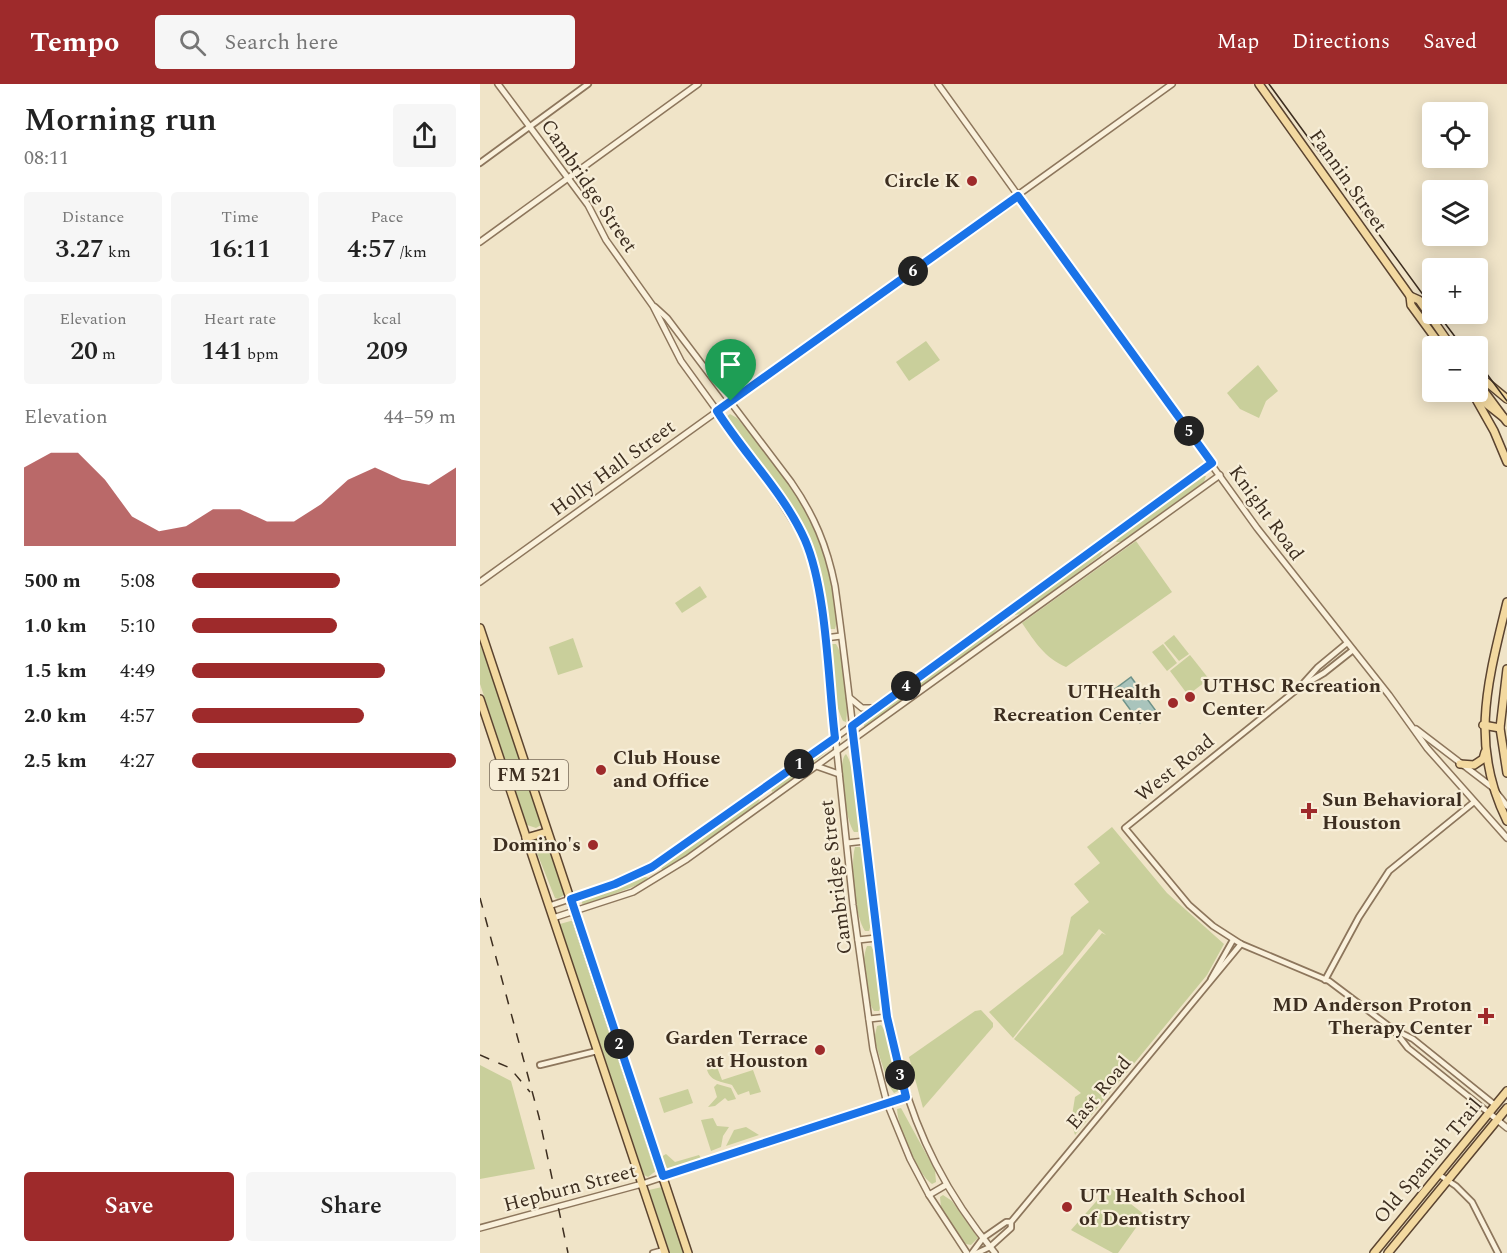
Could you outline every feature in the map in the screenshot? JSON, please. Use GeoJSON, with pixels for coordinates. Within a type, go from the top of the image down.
{"type":"FeatureCollection","features":[{"type":"Feature","properties":{"kind":"main road","name":"Fannin Street"},"geometry":{"type":"LineString","coordinates":[[1259,84],[1410,296],[1411,305],[1434,336]]}},
{"type":"Feature","properties":{"kind":"main road","name":"Fannin Street"},"geometry":{"type":"LineString","coordinates":[[1410,296],[1419,300],[1444,336]]}},
{"type":"Feature","properties":{"kind":"main road"},"geometry":{"type":"LineString","coordinates":[[1488,383],[1507,399]]}},
{"type":"Feature","properties":{"kind":"main road"},"geometry":{"type":"LineString","coordinates":[[1488,396],[1507,421]]}},
{"type":"Feature","properties":{"kind":"main road"},"geometry":{"type":"LineString","coordinates":[[1478,402],[1494,431],[1507,462]]}},
{"type":"Feature","properties":{"kind":"main road"},"geometry":{"type":"LineString","coordinates":[[1484,402],[1507,421]]}},
{"type":"Feature","properties":{"kind":"main road"},"geometry":{"type":"LineString","coordinates":[[1507,602],[1489,680],[1483,726],[1485,752],[1492,787],[1507,821]]}},
{"type":"Feature","properties":{"kind":"main road","name":"FM 521"},"geometry":{"type":"LineString","coordinates":[[480,628],[688,1253]]}},
{"type":"Feature","properties":{"kind":"main road"},"geometry":{"type":"LineString","coordinates":[[1507,669],[1500,728],[1507,773]]}},
{"type":"Feature","properties":{"kind":"main road","name":"FM 521"},"geometry":{"type":"LineString","coordinates":[[480,699],[664,1252]]}},
{"type":"Feature","properties":{"kind":"main road"},"geometry":{"type":"LineString","coordinates":[[1483,726],[1500,728]]}},
{"type":"Feature","properties":{"kind":"main road"},"geometry":{"type":"LineString","coordinates":[[1460,764],[1474,765],[1483,759],[1485,752]]}},
{"type":"Feature","properties":{"kind":"main road"},"geometry":{"type":"LineString","coordinates":[[526,838],[547,832]]}},
{"type":"Feature","properties":{"kind":"main road","name":"Old Spanish Trail"},"geometry":{"type":"LineString","coordinates":[[1374,1253],[1437,1173],[1507,1091]]}},
{"type":"Feature","properties":{"kind":"main road","name":"Old Spanish Trail"},"geometry":{"type":"LineString","coordinates":[[1388,1253],[1506,1112]]}},
{"type":"Feature","properties":{"kind":"street","name":"Cambridge Street"},"geometry":{"type":"LineString","coordinates":[[498,84],[588,205],[606,240],[653,306],[681,362],[768,481],[805,540],[816,578],[825,638],[858,940],[873,1049],[887,1103],[910,1159],[929,1195],[967,1253]]}},
{"type":"Feature","properties":{"kind":"street"},"geometry":{"type":"LineString","coordinates":[[480,163],[588,84]]}},
{"type":"Feature","properties":{"kind":"street"},"geometry":{"type":"LineString","coordinates":[[480,242],[698,84]]}},
{"type":"Feature","properties":{"kind":"street","name":"Knight Road"},"geometry":{"type":"LineString","coordinates":[[938,84],[1257,528],[1408,722],[1507,838]]}},
{"type":"Feature","properties":{"kind":"street","name":"Holly Hall Street"},"geometry":{"type":"LineString","coordinates":[[480,582],[1172,84]]}},
{"type":"Feature","properties":{"kind":"street","name":"Cambridge Street"},"geometry":{"type":"LineString","coordinates":[[653,306],[667,318],[731,401],[808,506],[820,532],[835,586],[887,1017],[906,1097],[922,1140],[945,1185],[995,1253]]}},
{"type":"Feature","properties":{"kind":"street"},"geometry":{"type":"LineString","coordinates":[[549,906],[625,880],[652,867],[762,791],[1212,463]]}},
{"type":"Feature","properties":{"kind":"street"},"geometry":{"type":"LineString","coordinates":[[553,918],[633,892],[660,878],[837,754],[1012,624],[1220,475]]}},
{"type":"Feature","properties":{"kind":"street"},"geometry":{"type":"LineString","coordinates":[[1104,542],[1112,553]]}},
{"type":"Feature","properties":{"kind":"street"},"geometry":{"type":"LineString","coordinates":[[1007,613],[1012,624]]}},
{"type":"Feature","properties":{"kind":"street"},"geometry":{"type":"LineString","coordinates":[[825,638],[841,636]]}},
{"type":"Feature","properties":{"kind":"street","name":"West Road"},"geometry":{"type":"LineString","coordinates":[[1233,940],[1189,905],[1125,828],[1300,687],[1318,667],[1347,643]]}},
{"type":"Feature","properties":{"kind":"street","name":"West Road"},"geometry":{"type":"LineString","coordinates":[[1300,687],[1318,677],[1353,650]]}},
{"type":"Feature","properties":{"kind":"street"},"geometry":{"type":"LineString","coordinates":[[849,698],[862,708],[879,706]]}},
{"type":"Feature","properties":{"kind":"street","name":"Knight Road"},"geometry":{"type":"LineString","coordinates":[[1408,722],[1492,787],[1507,806]]}},
{"type":"Feature","properties":{"kind":"street"},"geometry":{"type":"LineString","coordinates":[[817,767],[828,768],[839,774]]}},
{"type":"Feature","properties":{"kind":"street"},"geometry":{"type":"LineString","coordinates":[[762,791],[769,801]]}},
{"type":"Feature","properties":{"kind":"street"},"geometry":{"type":"LineString","coordinates":[[1325,980],[1359,917],[1389,871],[1474,802]]}},
{"type":"Feature","properties":{"kind":"street"},"geometry":{"type":"LineString","coordinates":[[847,843],[866,842]]}},
{"type":"Feature","properties":{"kind":"street"},"geometry":{"type":"LineString","coordinates":[[652,867],[660,878]]}},
{"type":"Feature","properties":{"kind":"street"},"geometry":{"type":"LineString","coordinates":[[858,940],[876,938]]}},
{"type":"Feature","properties":{"kind":"street"},"geometry":{"type":"LineString","coordinates":[[1233,940],[1325,980],[1394,1030],[1413,1039],[1495,1106],[1506,1112]]}},
{"type":"Feature","properties":{"kind":"street","name":"East Road"},"geometry":{"type":"LineString","coordinates":[[1209,983],[1233,940]]}},
{"type":"Feature","properties":{"kind":"street","name":"East Road"},"geometry":{"type":"LineString","coordinates":[[977,1253],[990,1247],[1011,1228],[1011,1222],[1241,944]]}},
{"type":"Feature","properties":{"kind":"street"},"geometry":{"type":"LineString","coordinates":[[869,1019],[887,1017]]}},
{"type":"Feature","properties":{"kind":"street"},"geometry":{"type":"LineString","coordinates":[[1394,1030],[1413,1052],[1507,1128]]}},
{"type":"Feature","properties":{"kind":"street"},"geometry":{"type":"LineString","coordinates":[[540,1065],[597,1051]]}},
{"type":"Feature","properties":{"kind":"street","name":"Hepburn Street"},"geometry":{"type":"LineString","coordinates":[[480,1228],[642,1184],[906,1097]]}},
{"type":"Feature","properties":{"kind":"street"},"geometry":{"type":"LineString","coordinates":[[1437,1173],[1456,1186],[1473,1204],[1498,1253]]}},
{"type":"Feature","properties":{"kind":"street"},"geometry":{"type":"LineString","coordinates":[[929,1195],[945,1185]]}},
{"type":"Feature","properties":{"kind":"street","name":"East Road"},"geometry":{"type":"LineString","coordinates":[[972,1253],[983,1239],[1006,1222],[1011,1222]]}},
{"type":"Feature","properties":{"kind":"street"},"geometry":{"type":"LineString","coordinates":[[653,1253],[664,1252]]}},
{"type":"Feature","properties":{"kind":"green space"},"geometry":{"type":"Polygon","coordinates":[[[926,341],[940,360],[909,381],[896,362],[926,341]]]}},
{"type":"Feature","properties":{"kind":"green space"},"geometry":{"type":"Polygon","coordinates":[[[1258,365],[1278,391],[1266,401],[1259,418],[1240,409],[1227,393],[1258,365]]]}},
{"type":"Feature","properties":{"kind":"green space"},"geometry":{"type":"Polygon","coordinates":[[[730,414],[737,418],[770,457],[811,520],[828,567],[836,611],[835,629],[830,629],[826,624],[814,560],[807,539],[780,493],[727,421],[726,417],[730,414]]]}},
{"type":"Feature","properties":{"kind":"green space"},"geometry":{"type":"Polygon","coordinates":[[[1199,476],[1206,476],[1204,482],[1121,542],[1116,542],[1119,537],[1199,476]]]}},
{"type":"Feature","properties":{"kind":"green space"},"geometry":{"type":"Polygon","coordinates":[[[1136,541],[1172,592],[1066,667],[1052,659],[1036,643],[1022,623],[1136,541]]]}},
{"type":"Feature","properties":{"kind":"green space"},"geometry":{"type":"Polygon","coordinates":[[[1103,551],[1100,556],[1022,614],[1015,615],[1016,610],[1095,553],[1103,551]]]}},
{"type":"Feature","properties":{"kind":"green space"},"geometry":{"type":"Polygon","coordinates":[[[700,586],[707,597],[682,613],[675,603],[700,586]]]}},
{"type":"Feature","properties":{"kind":"green space"},"geometry":{"type":"Polygon","coordinates":[[[997,624],[1003,624],[992,635],[865,727],[863,724],[997,624]]]}},
{"type":"Feature","properties":{"kind":"green space"},"geometry":{"type":"Polygon","coordinates":[[[1174,635],[1189,654],[1179,661],[1164,643],[1174,635]]]}},
{"type":"Feature","properties":{"kind":"green space"},"geometry":{"type":"Polygon","coordinates":[[[573,638],[583,667],[558,675],[549,647],[573,638]]]}},
{"type":"Feature","properties":{"kind":"green space"},"geometry":{"type":"Polygon","coordinates":[[[831,644],[836,644],[842,660],[847,693],[846,722],[840,714],[832,683],[831,644]]]}},
{"type":"Feature","properties":{"kind":"green space"},"geometry":{"type":"Polygon","coordinates":[[[1163,644],[1177,663],[1167,671],[1152,652],[1163,644]]]}},
{"type":"Feature","properties":{"kind":"green space"},"geometry":{"type":"Polygon","coordinates":[[[480,645],[493,676],[541,820],[541,825],[536,828],[527,825],[480,684],[480,645]]]}},
{"type":"Feature","properties":{"kind":"green space"},"geometry":{"type":"Polygon","coordinates":[[[1190,655],[1209,679],[1188,695],[1170,671],[1190,655]]]}},
{"type":"Feature","properties":{"kind":"green space"},"geometry":{"type":"Polygon","coordinates":[[[825,749],[826,752],[783,787],[772,792],[771,788],[825,749]]]}},
{"type":"Feature","properties":{"kind":"green space"},"geometry":{"type":"Polygon","coordinates":[[[846,754],[857,792],[860,815],[858,832],[854,832],[851,826],[843,792],[842,768],[846,754]]]}},
{"type":"Feature","properties":{"kind":"green space"},"geometry":{"type":"Polygon","coordinates":[[[757,798],[760,800],[754,807],[670,868],[662,870],[661,868],[667,862],[757,798]]]}},
{"type":"Feature","properties":{"kind":"green space"},"geometry":{"type":"Polygon","coordinates":[[[1112,827],[1167,893],[1224,944],[1207,975],[1075,1135],[1071,1122],[1075,1097],[1081,1093],[1014,1039],[1102,933],[1106,935],[1099,929],[1013,1038],[989,1012],[1063,954],[1071,917],[1089,902],[1074,884],[1100,863],[1087,847],[1112,827]]]}},
{"type":"Feature","properties":{"kind":"green space"},"geometry":{"type":"Polygon","coordinates":[[[541,837],[548,840],[565,894],[558,899],[555,898],[533,843],[536,838],[541,837]]]}},
{"type":"Feature","properties":{"kind":"green space"},"geometry":{"type":"Polygon","coordinates":[[[855,847],[860,847],[863,853],[868,875],[871,901],[869,931],[865,931],[861,924],[856,903],[853,865],[855,847]]]}},
{"type":"Feature","properties":{"kind":"green space"},"geometry":{"type":"Polygon","coordinates":[[[642,876],[649,878],[645,882],[583,906],[581,899],[642,876]]]}},
{"type":"Feature","properties":{"kind":"green space"},"geometry":{"type":"Polygon","coordinates":[[[574,920],[657,1170],[648,1177],[644,1175],[560,924],[574,920]]]}},
{"type":"Feature","properties":{"kind":"green space"},"geometry":{"type":"Polygon","coordinates":[[[867,946],[871,946],[880,969],[882,996],[879,1011],[874,1011],[866,988],[864,961],[867,946]]]}},
{"type":"Feature","properties":{"kind":"green space"},"geometry":{"type":"Polygon","coordinates":[[[981,1010],[993,1023],[993,1027],[923,1108],[909,1057],[975,1011],[981,1010]]]}},
{"type":"Feature","properties":{"kind":"green space"},"geometry":{"type":"Polygon","coordinates":[[[881,1025],[887,1034],[899,1083],[898,1091],[894,1093],[889,1086],[874,1039],[877,1026],[881,1025]]]}},
{"type":"Feature","properties":{"kind":"green space"},"geometry":{"type":"Polygon","coordinates":[[[480,1065],[511,1081],[535,1169],[480,1179],[480,1065]]]}},
{"type":"Feature","properties":{"kind":"green space"},"geometry":{"type":"Polygon","coordinates":[[[717,1067],[722,1080],[753,1070],[761,1092],[750,1095],[749,1091],[738,1095],[732,1085],[711,1077],[707,1070],[717,1067]]]}},
{"type":"Feature","properties":{"kind":"green space"},"geometry":{"type":"Polygon","coordinates":[[[717,1084],[731,1088],[736,1099],[728,1101],[725,1098],[715,1106],[708,1107],[717,1097],[714,1087],[717,1084]]]}},
{"type":"Feature","properties":{"kind":"green space"},"geometry":{"type":"Polygon","coordinates":[[[688,1089],[693,1103],[664,1113],[659,1098],[688,1089]]]}},
{"type":"Feature","properties":{"kind":"green space"},"geometry":{"type":"Polygon","coordinates":[[[901,1108],[935,1170],[936,1182],[932,1184],[920,1170],[904,1138],[897,1109],[901,1108]]]}},
{"type":"Feature","properties":{"kind":"green space"},"geometry":{"type":"Polygon","coordinates":[[[713,1118],[717,1126],[729,1127],[723,1136],[721,1147],[711,1151],[701,1120],[713,1118]]]}},
{"type":"Feature","properties":{"kind":"green space"},"geometry":{"type":"Polygon","coordinates":[[[746,1127],[759,1135],[726,1146],[734,1130],[746,1127]]]}},
{"type":"Feature","properties":{"kind":"green space"},"geometry":{"type":"Polygon","coordinates":[[[666,1154],[675,1162],[699,1155],[702,1160],[668,1170],[661,1157],[666,1154]]]}},
{"type":"Feature","properties":{"kind":"green space"},"geometry":{"type":"Polygon","coordinates":[[[662,1187],[685,1253],[670,1253],[649,1190],[662,1187]]]}},
{"type":"Feature","properties":{"kind":"green space"},"geometry":{"type":"Polygon","coordinates":[[[1109,1187],[1145,1215],[1118,1253],[1113,1253],[1071,1230],[1109,1187]]]}},
{"type":"Feature","properties":{"kind":"green space"},"geometry":{"type":"Polygon","coordinates":[[[943,1195],[952,1201],[978,1238],[971,1245],[966,1244],[941,1208],[940,1197],[943,1195]]]}},
{"type":"Feature","properties":{"kind":"water"},"geometry":{"type":"Polygon","coordinates":[[[1131,677],[1156,711],[1140,723],[1115,689],[1131,677]]]}},
{"type":"Feature","properties":{"kind":"tram line"},"geometry":{"type":"LineString","coordinates":[[1269,84],[1422,293]]}},
{"type":"Feature","properties":{"kind":"tram line"},"geometry":{"type":"LineString","coordinates":[[1446,324],[1454,336]]}},
{"type":"Feature","properties":{"kind":"tram line"},"geometry":{"type":"LineString","coordinates":[[1488,375],[1507,401]]}},
{"type":"Feature","properties":{"kind":"railway"},"geometry":{"type":"LineString","coordinates":[[480,898],[539,1117],[568,1253]]}},
{"type":"Feature","properties":{"kind":"railway"},"geometry":{"type":"LineString","coordinates":[[480,1055],[510,1068],[530,1092]]}},
{"type":"Feature","properties":{"kind":"place","name":"Circle K"},"geometry":{"type":"Point","coordinates":[972,181]}},
{"type":"Feature","properties":{"kind":"place","name":"UTHSC Recreation Center"},"geometry":{"type":"Point","coordinates":[1190,697]}},
{"type":"Feature","properties":{"kind":"place","name":"UTHealth Recreation Center"},"geometry":{"type":"Point","coordinates":[1173,703]}},
{"type":"Feature","properties":{"kind":"place","name":"Club House and Office"},"geometry":{"type":"Point","coordinates":[601,770]}},
{"type":"Feature","properties":{"kind":"place","name":"Sun Behavioral Houston"},"geometry":{"type":"Point","coordinates":[1309,811]}},
{"type":"Feature","properties":{"kind":"place","name":"Domino's"},"geometry":{"type":"Point","coordinates":[593,845]}},
{"type":"Feature","properties":{"kind":"place","name":"MD Anderson Proton Therapy Center"},"geometry":{"type":"Point","coordinates":[1486,1016]}},
{"type":"Feature","properties":{"kind":"place","name":"Garden Terrace at Houston"},"geometry":{"type":"Point","coordinates":[820,1050]}},
{"type":"Feature","properties":{"kind":"place","name":"UT Health School of Dentistry"},"geometry":{"type":"Point","coordinates":[1067,1207]}},
{"type":"Feature","properties":{"kind":"route"},"geometry":{"type":"LineString","coordinates":[[1018,196],[1212,463],[852,726],[887,1017],[896,1064],[906,1097],[778,1141],[663,1176],[571,899],[615,884],[652,867],[835,738],[825,638],[816,578],[805,540],[768,481],[717,411],[731,401],[1018,196]]}}]}
